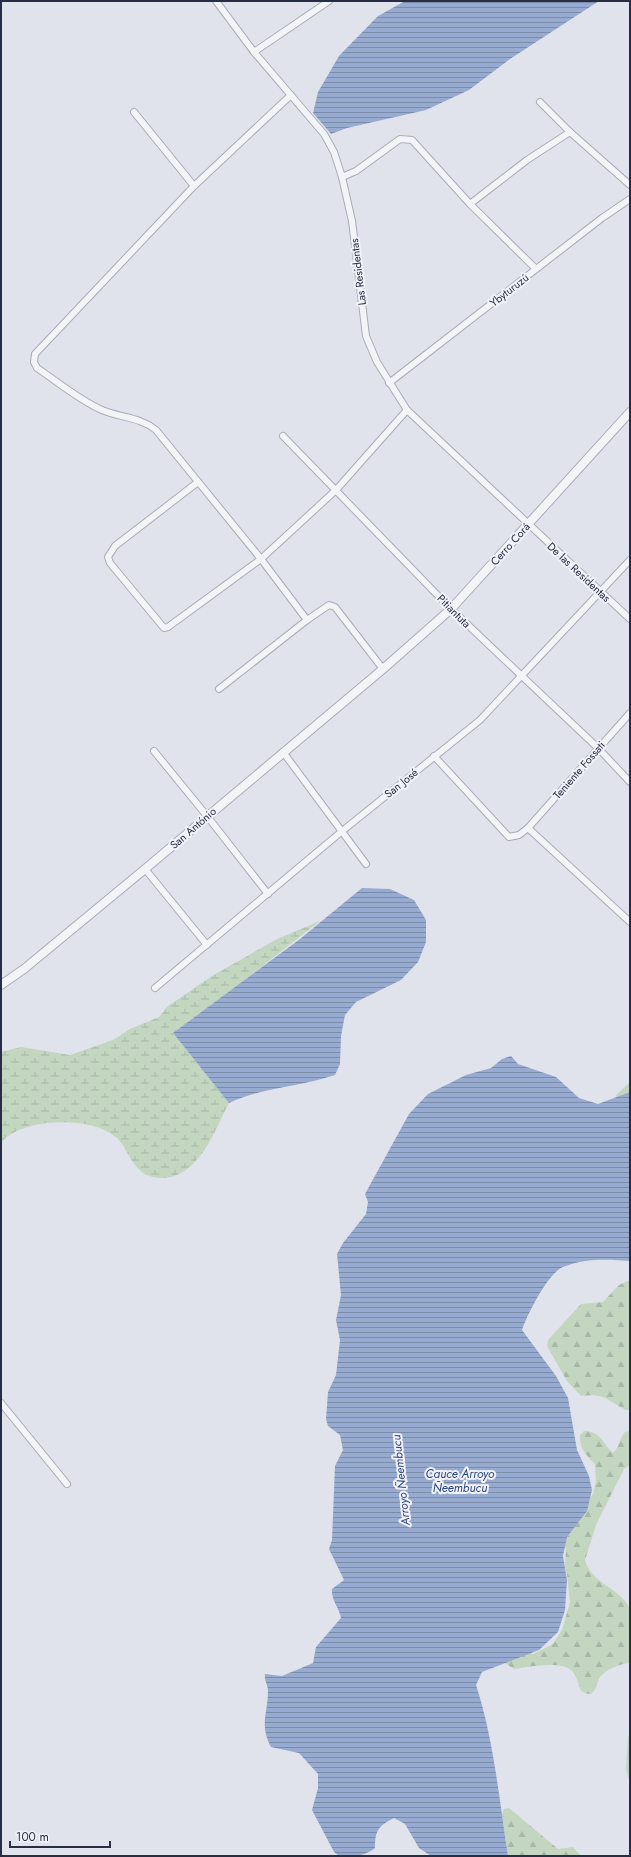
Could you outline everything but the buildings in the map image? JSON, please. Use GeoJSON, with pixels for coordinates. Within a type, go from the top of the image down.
{"type":"FeatureCollection","features":[{"type":"Feature","properties":{"kind":"street","name":"Las Residentas"},"geometry":{"type":"LineString","coordinates":[[216,1],[254,52],[324,134],[334,152],[342,177],[352,221],[366,336],[377,362],[389,383],[407,410],[528,524]]}},
{"type":"Feature","properties":{"kind":"street"},"geometry":{"type":"LineString","coordinates":[[254,52],[329,1]]}},
{"type":"Feature","properties":{"kind":"street"},"geometry":{"type":"LineString","coordinates":[[291,95],[194,186],[35,354],[34,362],[38,368],[91,404],[112,413],[147,423],[156,430],[261,559],[307,620]]}},
{"type":"Feature","properties":{"kind":"street"},"geometry":{"type":"LineString","coordinates":[[540,102],[570,132],[630,185]]}},
{"type":"Feature","properties":{"kind":"street"},"geometry":{"type":"LineString","coordinates":[[134,112],[194,186]]}},
{"type":"Feature","properties":{"kind":"street"},"geometry":{"type":"LineString","coordinates":[[470,204],[527,160],[570,132]]}},
{"type":"Feature","properties":{"kind":"street"},"geometry":{"type":"LineString","coordinates":[[342,177],[356,172],[400,139],[406,138],[417,145],[470,204],[536,269]]}},
{"type":"Feature","properties":{"kind":"street","name":"Ybyturuzú"},"geometry":{"type":"LineString","coordinates":[[389,383],[602,218],[630,199]]}},
{"type":"Feature","properties":{"kind":"street"},"geometry":{"type":"LineString","coordinates":[[198,482],[115,546],[108,557],[110,563],[164,628],[261,559],[336,490],[407,410]]}},
{"type":"Feature","properties":{"kind":"street","name":"Cerro Corá"},"geometry":{"type":"LineString","coordinates":[[383,669],[451,609],[630,412]]}},
{"type":"Feature","properties":{"kind":"street","name":"Pitiantuta"},"geometry":{"type":"LineString","coordinates":[[283,436],[451,609],[598,748],[630,782]]}},
{"type":"Feature","properties":{"kind":"street","name":"De las Residentas"},"geometry":{"type":"LineString","coordinates":[[528,524],[630,619]]}},
{"type":"Feature","properties":{"kind":"street","name":"San José"},"geometry":{"type":"LineString","coordinates":[[155,988],[434,756],[480,720],[630,560]]}},
{"type":"Feature","properties":{"kind":"street"},"geometry":{"type":"LineString","coordinates":[[219,689],[307,620],[329,605],[335,607],[383,669]]}},
{"type":"Feature","properties":{"kind":"street","name":"San António"},"geometry":{"type":"LineString","coordinates":[[1,985],[24,970],[383,669]]}},
{"type":"Feature","properties":{"kind":"street","name":"Teniente Fossati"},"geometry":{"type":"LineString","coordinates":[[528,828],[630,713]]}},
{"type":"Feature","properties":{"kind":"street"},"geometry":{"type":"LineString","coordinates":[[154,751],[268,894]]}},
{"type":"Feature","properties":{"kind":"street"},"geometry":{"type":"LineString","coordinates":[[283,752],[366,864]]}},
{"type":"Feature","properties":{"kind":"street"},"geometry":{"type":"LineString","coordinates":[[434,756],[509,837],[519,835],[528,828],[630,922]]}},
{"type":"Feature","properties":{"kind":"street"},"geometry":{"type":"LineString","coordinates":[[145,869],[207,944]]}},
{"type":"Feature","properties":{"kind":"street"},"geometry":{"type":"LineString","coordinates":[[1,1403],[67,1484]]}},
{"type":"Feature","properties":{"kind":"green space"},"geometry":{"type":"Polygon","coordinates":[[[320,921],[237,986],[173,1033],[229,1103],[205,1149],[188,1168],[178,1175],[165,1178],[147,1175],[134,1164],[117,1138],[101,1129],[84,1124],[56,1122],[35,1125],[16,1131],[5,1138],[1,1143],[1,1052],[21,1047],[70,1055],[113,1040],[130,1029],[159,1017],[168,1006],[212,976],[277,939],[320,921]]]}},
{"type":"Feature","properties":{"kind":"green space"},"geometry":{"type":"Polygon","coordinates":[[[630,1082],[630,1106],[617,1101],[616,1095],[630,1082]]]}},
{"type":"Feature","properties":{"kind":"green space"},"geometry":{"type":"Polygon","coordinates":[[[630,1280],[630,1410],[626,1410],[606,1398],[589,1395],[581,1396],[567,1381],[547,1346],[548,1340],[581,1304],[603,1302],[619,1285],[630,1280]]]}},
{"type":"Feature","properties":{"kind":"green space"},"geometry":{"type":"Polygon","coordinates":[[[584,1431],[594,1433],[598,1436],[613,1453],[617,1448],[623,1434],[630,1431],[630,1465],[624,1469],[596,1525],[585,1560],[593,1575],[620,1596],[630,1609],[630,1663],[614,1667],[604,1673],[599,1679],[595,1690],[590,1694],[586,1694],[581,1691],[578,1681],[572,1671],[567,1668],[561,1666],[544,1665],[514,1669],[505,1663],[517,1649],[533,1654],[553,1644],[562,1630],[570,1602],[565,1566],[566,1549],[563,1539],[593,1494],[596,1481],[595,1464],[582,1448],[580,1440],[580,1435],[584,1431]]]}},
{"type":"Feature","properties":{"kind":"green space"},"geometry":{"type":"Polygon","coordinates":[[[630,1735],[630,1783],[626,1769],[628,1737],[630,1735]]]}},
{"type":"Feature","properties":{"kind":"green space"},"geometry":{"type":"Polygon","coordinates":[[[509,1808],[558,1849],[573,1847],[581,1856],[508,1856],[502,1814],[504,1809],[509,1808]]]}},
{"type":"Feature","properties":{"kind":"water"},"geometry":{"type":"Polygon","coordinates":[[[405,1],[599,1],[510,59],[469,90],[426,110],[347,128],[331,134],[313,113],[318,92],[339,56],[378,16],[405,1]]]}},
{"type":"Feature","properties":{"kind":"water"},"geometry":{"type":"Polygon","coordinates":[[[362,888],[390,889],[414,900],[426,920],[426,942],[418,962],[401,980],[356,1002],[345,1015],[341,1036],[340,1064],[335,1075],[268,1090],[229,1103],[173,1033],[300,939],[362,888]]]}},
{"type":"Feature","properties":{"kind":"water","name":"Cauce Arroyo Ñeembucu"},"geometry":{"type":"Polygon","coordinates":[[[511,1056],[518,1064],[556,1077],[579,1098],[598,1104],[630,1092],[630,1261],[588,1261],[563,1267],[551,1277],[539,1295],[522,1330],[556,1376],[568,1398],[577,1450],[589,1476],[592,1490],[587,1511],[567,1537],[563,1556],[567,1580],[565,1610],[558,1632],[539,1650],[482,1672],[476,1685],[492,1748],[508,1856],[431,1856],[419,1848],[405,1824],[394,1818],[378,1830],[375,1848],[371,1851],[358,1855],[339,1856],[334,1852],[312,1810],[318,1788],[318,1774],[299,1753],[271,1747],[265,1732],[268,1691],[265,1674],[282,1676],[313,1663],[316,1647],[341,1618],[333,1597],[332,1589],[344,1580],[329,1549],[332,1540],[335,1466],[343,1450],[340,1435],[328,1426],[326,1419],[328,1392],[336,1375],[340,1340],[336,1320],[341,1295],[337,1254],[343,1243],[366,1214],[368,1202],[365,1194],[409,1114],[428,1094],[466,1075],[491,1068],[502,1059],[511,1056]]]}},
{"type":"Feature","properties":{"kind":"water label","name":"Arroyo Ñeembucu"},"geometry":{"type":"Point","coordinates":[401,1480]}}]}
